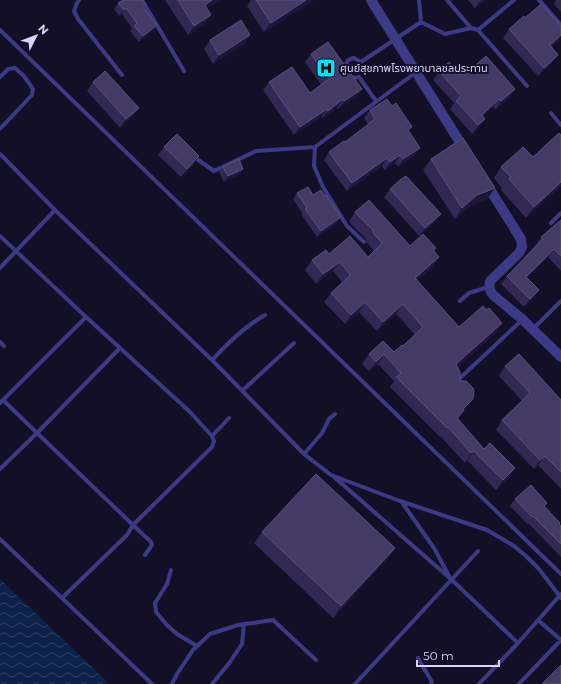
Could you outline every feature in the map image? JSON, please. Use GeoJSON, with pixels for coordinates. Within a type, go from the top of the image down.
{"type":"FeatureCollection","features":[{"type":"Feature","properties":{"kind":"street"},"geometry":{"type":"LineString","coordinates":[[371,0],[471,159]]}},
{"type":"Feature","properties":{"kind":"street"},"geometry":{"type":"LineString","coordinates":[[479,172],[521,239],[522,247],[519,253],[490,281],[490,291],[561,358]]}},
{"type":"Feature","properties":{"kind":"lane"},"geometry":{"type":"LineString","coordinates":[[79,0],[74,11],[78,19],[122,75]]}},
{"type":"Feature","properties":{"kind":"lane"},"geometry":{"type":"LineString","coordinates":[[142,0],[184,71]]}},
{"type":"Feature","properties":{"kind":"lane"},"geometry":{"type":"LineString","coordinates":[[419,0],[421,22]]}},
{"type":"Feature","properties":{"kind":"lane"},"geometry":{"type":"LineString","coordinates":[[447,0],[471,28]]}},
{"type":"Feature","properties":{"kind":"lane"},"geometry":{"type":"LineString","coordinates":[[478,30],[514,0]]}},
{"type":"Feature","properties":{"kind":"lane"},"geometry":{"type":"LineString","coordinates":[[539,0],[561,25]]}},
{"type":"Feature","properties":{"kind":"lane"},"geometry":{"type":"LineString","coordinates":[[376,101],[359,77],[352,78],[347,74],[345,66],[348,60],[354,58],[361,62],[421,22]]}},
{"type":"Feature","properties":{"kind":"lane"},"geometry":{"type":"LineString","coordinates":[[421,22],[445,34],[471,28],[478,30],[527,86]]}},
{"type":"Feature","properties":{"kind":"lane"},"geometry":{"type":"LineString","coordinates":[[0,30],[561,574]]}},
{"type":"Feature","properties":{"kind":"lane"},"geometry":{"type":"LineString","coordinates":[[0,77],[8,69],[15,68],[24,76],[33,89],[32,95],[0,129]]}},
{"type":"Feature","properties":{"kind":"lane"},"geometry":{"type":"LineString","coordinates":[[192,155],[214,171],[256,150],[315,147],[416,72]]}},
{"type":"Feature","properties":{"kind":"lane"},"geometry":{"type":"LineString","coordinates":[[551,113],[561,125]]}},
{"type":"Feature","properties":{"kind":"lane"},"geometry":{"type":"LineString","coordinates":[[315,147],[314,166],[323,187],[347,226],[364,242]]}},
{"type":"Feature","properties":{"kind":"lane"},"geometry":{"type":"LineString","coordinates":[[1,156],[55,210],[243,390],[304,454],[331,475],[452,580],[518,643]]}},
{"type":"Feature","properties":{"kind":"lane"},"geometry":{"type":"LineString","coordinates":[[0,268],[55,210]]}},
{"type":"Feature","properties":{"kind":"lane"},"geometry":{"type":"LineString","coordinates":[[550,223],[561,213]]}},
{"type":"Feature","properties":{"kind":"lane"},"geometry":{"type":"LineString","coordinates":[[0,236],[189,412],[214,440],[212,446],[133,525],[127,535],[62,598]]}},
{"type":"Feature","properties":{"kind":"lane"},"geometry":{"type":"LineString","coordinates":[[460,301],[469,293],[489,287]]}},
{"type":"Feature","properties":{"kind":"lane"},"geometry":{"type":"LineString","coordinates":[[533,330],[561,301]]}},
{"type":"Feature","properties":{"kind":"lane"},"geometry":{"type":"LineString","coordinates":[[212,360],[229,342],[265,315]]}},
{"type":"Feature","properties":{"kind":"lane"},"geometry":{"type":"LineString","coordinates":[[86,317],[1,401],[37,433],[151,542],[152,545],[145,555]]}},
{"type":"Feature","properties":{"kind":"lane"},"geometry":{"type":"LineString","coordinates":[[458,380],[522,320]]}},
{"type":"Feature","properties":{"kind":"lane"},"geometry":{"type":"LineString","coordinates":[[0,342],[4,346]]}},
{"type":"Feature","properties":{"kind":"lane"},"geometry":{"type":"LineString","coordinates":[[243,390],[294,343]]}},
{"type":"Feature","properties":{"kind":"lane"},"geometry":{"type":"LineString","coordinates":[[0,469],[120,348]]}},
{"type":"Feature","properties":{"kind":"lane"},"geometry":{"type":"LineString","coordinates":[[304,454],[322,433],[328,419],[335,414]]}},
{"type":"Feature","properties":{"kind":"lane"},"geometry":{"type":"LineString","coordinates":[[212,436],[229,418]]}},
{"type":"Feature","properties":{"kind":"lane"},"geometry":{"type":"LineString","coordinates":[[331,475],[487,530],[514,546],[527,557],[561,596],[479,684]]}},
{"type":"Feature","properties":{"kind":"lane"},"geometry":{"type":"LineString","coordinates":[[400,500],[434,548],[452,580]]}},
{"type":"Feature","properties":{"kind":"lane"},"geometry":{"type":"LineString","coordinates":[[0,539],[152,684]]}},
{"type":"Feature","properties":{"kind":"lane"},"geometry":{"type":"LineString","coordinates":[[355,684],[478,551]]}},
{"type":"Feature","properties":{"kind":"lane"},"geometry":{"type":"LineString","coordinates":[[171,570],[167,584],[155,603],[156,612],[177,634],[197,646]]}},
{"type":"Feature","properties":{"kind":"lane"},"geometry":{"type":"LineString","coordinates":[[172,684],[193,650],[210,634],[238,625],[273,620],[316,660]]}},
{"type":"Feature","properties":{"kind":"lane"},"geometry":{"type":"LineString","coordinates":[[519,684],[561,640],[538,620]]}},
{"type":"Feature","properties":{"kind":"lane"},"geometry":{"type":"LineString","coordinates":[[212,684],[242,644],[244,624]]}},
{"type":"Feature","properties":{"kind":"lane"},"geometry":{"type":"LineString","coordinates":[[418,658],[432,682],[431,684]]}},
{"type":"Feature","properties":{"kind":"water"},"geometry":{"type":"Polygon","coordinates":[[[0,579],[110,684],[0,684],[0,579]]]}},
{"type":"Feature","properties":{"kind":"building"},"geometry":{"type":"Polygon","coordinates":[[[123,0],[142,0],[145,4],[142,6],[157,25],[143,36],[134,26],[137,23],[126,8],[124,10],[118,3],[123,0]]]}},
{"type":"Feature","properties":{"kind":"building"},"geometry":{"type":"Polygon","coordinates":[[[178,0],[212,0],[205,5],[211,15],[194,26],[178,0]]]}},
{"type":"Feature","properties":{"kind":"building"},"geometry":{"type":"Polygon","coordinates":[[[256,0],[306,0],[271,23],[256,0]]]}},
{"type":"Feature","properties":{"kind":"building"},"geometry":{"type":"Polygon","coordinates":[[[541,4],[561,26],[561,35],[550,45],[558,55],[544,68],[509,29],[541,4]]]}},
{"type":"Feature","properties":{"kind":"building"},"geometry":{"type":"Polygon","coordinates":[[[241,20],[250,35],[219,55],[210,40],[241,20]]]}},
{"type":"Feature","properties":{"kind":"building"},"geometry":{"type":"Polygon","coordinates":[[[328,42],[362,89],[344,101],[343,99],[328,111],[327,109],[300,127],[269,82],[292,67],[310,93],[329,79],[311,54],[328,42]]]}},
{"type":"Feature","properties":{"kind":"building"},"geometry":{"type":"Polygon","coordinates":[[[486,56],[515,89],[501,101],[499,99],[482,115],[485,119],[478,125],[456,101],[461,96],[439,71],[449,62],[461,75],[467,70],[469,71],[486,56]]]}},
{"type":"Feature","properties":{"kind":"building"},"geometry":{"type":"Polygon","coordinates":[[[105,71],[139,108],[126,119],[93,82],[105,71]]]}},
{"type":"Feature","properties":{"kind":"building"},"geometry":{"type":"Polygon","coordinates":[[[387,99],[392,106],[396,103],[412,127],[408,130],[420,148],[403,159],[400,155],[390,162],[387,158],[352,183],[329,152],[344,141],[345,142],[375,119],[370,110],[387,99]]]}},
{"type":"Feature","properties":{"kind":"building"},"geometry":{"type":"Polygon","coordinates":[[[559,133],[561,135],[561,182],[534,207],[509,179],[511,177],[501,167],[523,147],[533,157],[559,133]]]}},
{"type":"Feature","properties":{"kind":"building"},"geometry":{"type":"Polygon","coordinates":[[[177,134],[199,156],[187,169],[164,147],[177,134]]]}},
{"type":"Feature","properties":{"kind":"building"},"geometry":{"type":"Polygon","coordinates":[[[463,138],[495,188],[477,195],[462,208],[431,159],[463,138]]]}},
{"type":"Feature","properties":{"kind":"building"},"geometry":{"type":"Polygon","coordinates":[[[239,159],[243,169],[228,176],[223,167],[239,159]]]}},
{"type":"Feature","properties":{"kind":"building"},"geometry":{"type":"Polygon","coordinates":[[[406,176],[441,214],[425,228],[390,189],[406,176]]]}},
{"type":"Feature","properties":{"kind":"building"},"geometry":{"type":"Polygon","coordinates":[[[308,187],[313,195],[321,190],[341,217],[321,231],[305,209],[307,208],[297,193],[308,187]]]}},
{"type":"Feature","properties":{"kind":"building"},"geometry":{"type":"Polygon","coordinates":[[[369,200],[410,246],[423,234],[436,248],[433,250],[439,257],[415,278],[459,327],[483,306],[486,310],[489,308],[502,323],[456,364],[460,373],[460,381],[466,381],[474,391],[473,399],[463,409],[464,410],[457,418],[484,449],[490,443],[515,468],[503,480],[474,451],[471,453],[448,427],[447,428],[396,377],[401,373],[384,354],[376,362],[369,354],[383,341],[394,352],[402,345],[403,346],[423,327],[403,304],[383,322],[365,302],[351,315],[331,293],[350,276],[350,274],[340,262],[323,274],[312,260],[326,250],[329,254],[350,236],[368,257],[382,243],[374,234],[373,230],[355,212],[369,200]]]}},
{"type":"Feature","properties":{"kind":"building"},"geometry":{"type":"Polygon","coordinates":[[[561,220],[561,256],[554,249],[526,277],[539,290],[530,299],[507,276],[543,239],[541,237],[561,220]]]}},
{"type":"Feature","properties":{"kind":"building"},"geometry":{"type":"Polygon","coordinates":[[[519,354],[561,400],[561,472],[545,456],[540,460],[502,420],[530,393],[505,366],[519,354]]]}},
{"type":"Feature","properties":{"kind":"building"},"geometry":{"type":"Polygon","coordinates":[[[316,474],[395,548],[341,606],[262,532],[316,474]]]}},
{"type":"Feature","properties":{"kind":"building"},"geometry":{"type":"Polygon","coordinates":[[[531,485],[547,503],[544,506],[560,523],[561,544],[515,499],[531,485]]]}},
{"type":"Feature","properties":{"kind":"building"},"geometry":{"type":"Polygon","coordinates":[[[561,665],[561,684],[542,684],[561,665]]]}},
{"type":"Feature","properties":{"kind":"place","name":"ศูนย์สุขภาพโรงพยาบาลชลประทาน"},"geometry":{"type":"Point","coordinates":[326,68]}}]}
